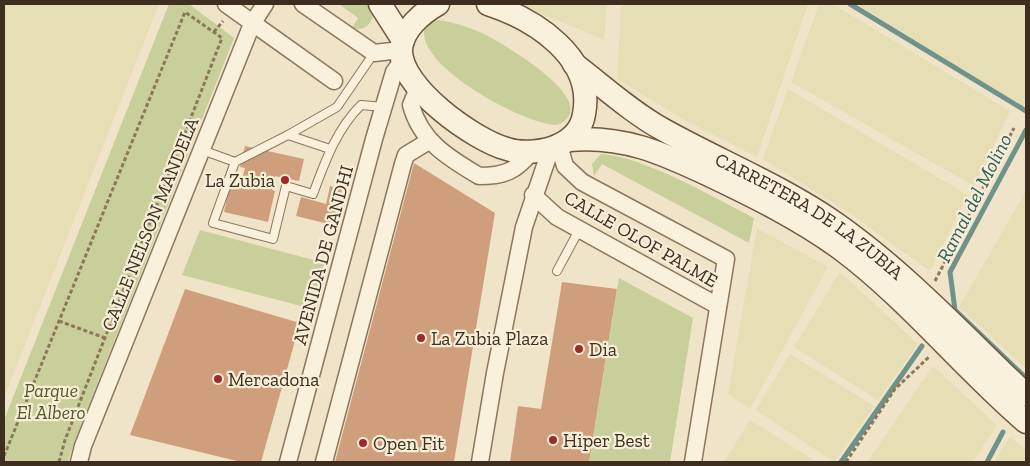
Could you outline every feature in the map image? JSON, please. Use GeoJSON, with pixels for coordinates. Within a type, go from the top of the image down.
{"type":"FeatureCollection","features":[{"type":"Feature","properties":{"kind":"street"},"geometry":{"type":"LineString","coordinates":[[226,4],[334,81]]}},
{"type":"Feature","properties":{"kind":"street","name":"CALLE NELSON MANDELA"},"geometry":{"type":"LineString","coordinates":[[79,462],[83,446],[252,24],[266,4]]}},
{"type":"Feature","properties":{"kind":"street"},"geometry":{"type":"LineString","coordinates":[[303,4],[374,52],[402,50]]}},
{"type":"Feature","properties":{"kind":"street"},"geometry":{"type":"LineString","coordinates":[[380,4],[402,50]]}},
{"type":"Feature","properties":{"kind":"street"},"geometry":{"type":"LineString","coordinates":[[402,50],[418,19],[438,4]]}},
{"type":"Feature","properties":{"kind":"street"},"geometry":{"type":"LineString","coordinates":[[419,86],[412,105],[420,129],[429,141],[452,159],[479,176],[506,173],[578,131],[586,107],[583,82],[574,64],[556,42],[535,24],[511,11],[488,4]]}},
{"type":"Feature","properties":{"kind":"street","name":"CARRETERA DE LA ZUBIA"},"geometry":{"type":"LineString","coordinates":[[402,50],[419,86],[440,109],[461,127],[483,140],[508,150],[552,146],[598,138],[617,141],[659,152],[774,206],[842,249],[878,280],[1026,422]]}},
{"type":"Feature","properties":{"kind":"street","name":"AVENIDA DE GANDHI"},"geometry":{"type":"LineString","coordinates":[[288,462],[384,106],[402,50]]}},
{"type":"Feature","properties":{"kind":"street","name":"CARRETERA DE LA ZUBIA"},"geometry":{"type":"LineString","coordinates":[[574,64],[622,102],[660,128],[767,181],[833,222],[906,280],[1026,395]]}},
{"type":"Feature","properties":{"kind":"street"},"geometry":{"type":"LineString","coordinates":[[324,462],[403,164],[406,155],[429,141]]}},
{"type":"Feature","properties":{"kind":"street"},"geometry":{"type":"LineString","coordinates":[[480,462],[495,373],[524,227],[552,146]]}},
{"type":"Feature","properties":{"kind":"street","name":"CALLE OLOF PALME"},"geometry":{"type":"LineString","coordinates":[[534,195],[557,217],[718,306],[726,259],[582,182],[565,166],[552,146]]}},
{"type":"Feature","properties":{"kind":"street"},"geometry":{"type":"LineString","coordinates":[[694,462],[718,306]]}},
{"type":"Feature","properties":{"kind":"lane"},"geometry":{"type":"LineString","coordinates":[[374,52],[337,108],[235,162],[213,223],[273,239],[286,186],[313,194],[330,149],[350,116],[361,105],[384,106]]}},
{"type":"Feature","properties":{"kind":"lane"},"geometry":{"type":"LineString","coordinates":[[288,135],[330,149]]}},
{"type":"Feature","properties":{"kind":"lane"},"geometry":{"type":"LineString","coordinates":[[202,150],[235,162]]}},
{"type":"Feature","properties":{"kind":"lane"},"geometry":{"type":"LineString","coordinates":[[557,271],[579,230]]}},
{"type":"Feature","properties":{"kind":"path"},"geometry":{"type":"LineString","coordinates":[[4,456],[185,12],[222,38],[65,440],[59,462]]}},
{"type":"Feature","properties":{"kind":"path"},"geometry":{"type":"LineString","coordinates":[[937,279],[1014,128]]}},
{"type":"Feature","properties":{"kind":"path"},"geometry":{"type":"LineString","coordinates":[[59,321],[105,338]]}},
{"type":"Feature","properties":{"kind":"path"},"geometry":{"type":"LineString","coordinates":[[846,462],[895,389],[920,368],[942,343]]}},
{"type":"Feature","properties":{"kind":"shaded area"},"geometry":{"type":"Polygon","coordinates":[[[4,4],[159,4],[4,398],[4,4]]]}},
{"type":"Feature","properties":{"kind":"shaded area"},"geometry":{"type":"Polygon","coordinates":[[[519,4],[607,4],[604,40],[519,4]]]}},
{"type":"Feature","properties":{"kind":"shaded area"},"geometry":{"type":"Polygon","coordinates":[[[621,4],[808,4],[757,157],[686,121],[617,79],[621,4]]]}},
{"type":"Feature","properties":{"kind":"shaded area"},"geometry":{"type":"Polygon","coordinates":[[[819,4],[833,4],[1010,111],[974,186],[791,82],[819,4]]]}},
{"type":"Feature","properties":{"kind":"shaded area"},"geometry":{"type":"Polygon","coordinates":[[[857,4],[1026,4],[1026,103],[1023,107],[857,4]]]}},
{"type":"Feature","properties":{"kind":"shaded area"},"geometry":{"type":"Polygon","coordinates":[[[788,89],[968,195],[930,271],[848,212],[763,159],[788,89]]]}},
{"type":"Feature","properties":{"kind":"shaded area"},"geometry":{"type":"Polygon","coordinates":[[[1026,191],[1026,368],[959,307],[1026,191]]]}},
{"type":"Feature","properties":{"kind":"shaded area"},"geometry":{"type":"Polygon","coordinates":[[[757,228],[828,267],[750,409],[728,394],[757,228]]]}},
{"type":"Feature","properties":{"kind":"shaded area"},"geometry":{"type":"Polygon","coordinates":[[[840,272],[918,344],[878,400],[794,347],[840,272]]]}},
{"type":"Feature","properties":{"kind":"shaded area"},"geometry":{"type":"Polygon","coordinates":[[[790,354],[874,406],[834,462],[756,410],[790,354]]]}},
{"type":"Feature","properties":{"kind":"shaded area"},"geometry":{"type":"Polygon","coordinates":[[[933,366],[997,425],[973,462],[867,462],[933,366]]]}},
{"type":"Feature","properties":{"kind":"shaded area"},"geometry":{"type":"Polygon","coordinates":[[[750,420],[817,462],[724,462],[750,420]]]}},
{"type":"Feature","properties":{"kind":"shaded area"},"geometry":{"type":"Polygon","coordinates":[[[1010,437],[1026,450],[1026,462],[994,462],[1010,437]]]}},
{"type":"Feature","properties":{"kind":"green space","name":"Parque El Albero"},"geometry":{"type":"Polygon","coordinates":[[[169,4],[189,4],[234,38],[68,462],[4,462],[4,420],[169,4]]]}},
{"type":"Feature","properties":{"kind":"green space"},"geometry":{"type":"Polygon","coordinates":[[[339,4],[367,4],[373,15],[370,23],[360,29],[352,28],[358,18],[339,4]]]}},
{"type":"Feature","properties":{"kind":"green space"},"geometry":{"type":"Polygon","coordinates":[[[438,20],[482,33],[528,61],[561,89],[569,103],[569,115],[557,125],[541,122],[497,104],[474,90],[452,74],[436,58],[426,42],[425,27],[438,20]]]}},
{"type":"Feature","properties":{"kind":"green space"},"geometry":{"type":"Polygon","coordinates":[[[601,154],[638,162],[658,170],[754,218],[749,243],[602,164],[594,176],[592,164],[601,154]]]}},
{"type":"Feature","properties":{"kind":"green space"},"geometry":{"type":"Polygon","coordinates":[[[200,230],[329,264],[316,310],[182,275],[200,230]]]}},
{"type":"Feature","properties":{"kind":"green space"},"geometry":{"type":"Polygon","coordinates":[[[619,278],[693,318],[670,462],[589,462],[619,278]]]}},
{"type":"Feature","properties":{"kind":"building"},"geometry":{"type":"Polygon","coordinates":[[[245,146],[304,159],[299,181],[275,176],[272,190],[275,191],[268,222],[224,212],[231,180],[241,183],[245,168],[240,167],[245,146]]]}},
{"type":"Feature","properties":{"kind":"building","name":"La Zubia Plaza"},"geometry":{"type":"Polygon","coordinates":[[[414,163],[495,213],[454,462],[335,462],[414,163]]]}},
{"type":"Feature","properties":{"kind":"building"},"geometry":{"type":"Polygon","coordinates":[[[330,186],[342,189],[333,225],[296,216],[301,197],[326,204],[330,186]]]}},
{"type":"Feature","properties":{"kind":"building","name":"Dia"},"geometry":{"type":"Polygon","coordinates":[[[562,282],[617,289],[589,462],[510,462],[518,406],[541,409],[562,282]]]}},
{"type":"Feature","properties":{"kind":"building","name":"Mercadona"},"geometry":{"type":"Polygon","coordinates":[[[185,289],[300,323],[261,462],[241,462],[130,435],[185,289]]]}},
{"type":"Feature","properties":{"kind":"waterway"},"geometry":{"type":"LineString","coordinates":[[850,4],[1026,111]]}},
{"type":"Feature","properties":{"kind":"waterway","name":"Ramal del Molino"},"geometry":{"type":"LineString","coordinates":[[955,310],[950,272],[1026,130]]}},
{"type":"Feature","properties":{"kind":"waterway"},"geometry":{"type":"LineString","coordinates":[[955,310],[1026,378]]}},
{"type":"Feature","properties":{"kind":"waterway"},"geometry":{"type":"LineString","coordinates":[[841,462],[922,346]]}},
{"type":"Feature","properties":{"kind":"waterway"},"geometry":{"type":"LineString","coordinates":[[987,462],[1003,432]]}},
{"type":"Feature","properties":{"kind":"place","name":"La Zubia"},"geometry":{"type":"Point","coordinates":[285,180]}},
{"type":"Feature","properties":{"kind":"place","name":"La Zubia Plaza"},"geometry":{"type":"Point","coordinates":[421,338]}},
{"type":"Feature","properties":{"kind":"place","name":"Dia"},"geometry":{"type":"Point","coordinates":[579,349]}},
{"type":"Feature","properties":{"kind":"place","name":"Mercadona"},"geometry":{"type":"Point","coordinates":[218,379]}},
{"type":"Feature","properties":{"kind":"place","name":"Hiper Best"},"geometry":{"type":"Point","coordinates":[553,440]}},
{"type":"Feature","properties":{"kind":"place","name":"Open Fit"},"geometry":{"type":"Point","coordinates":[363,443]}}]}
